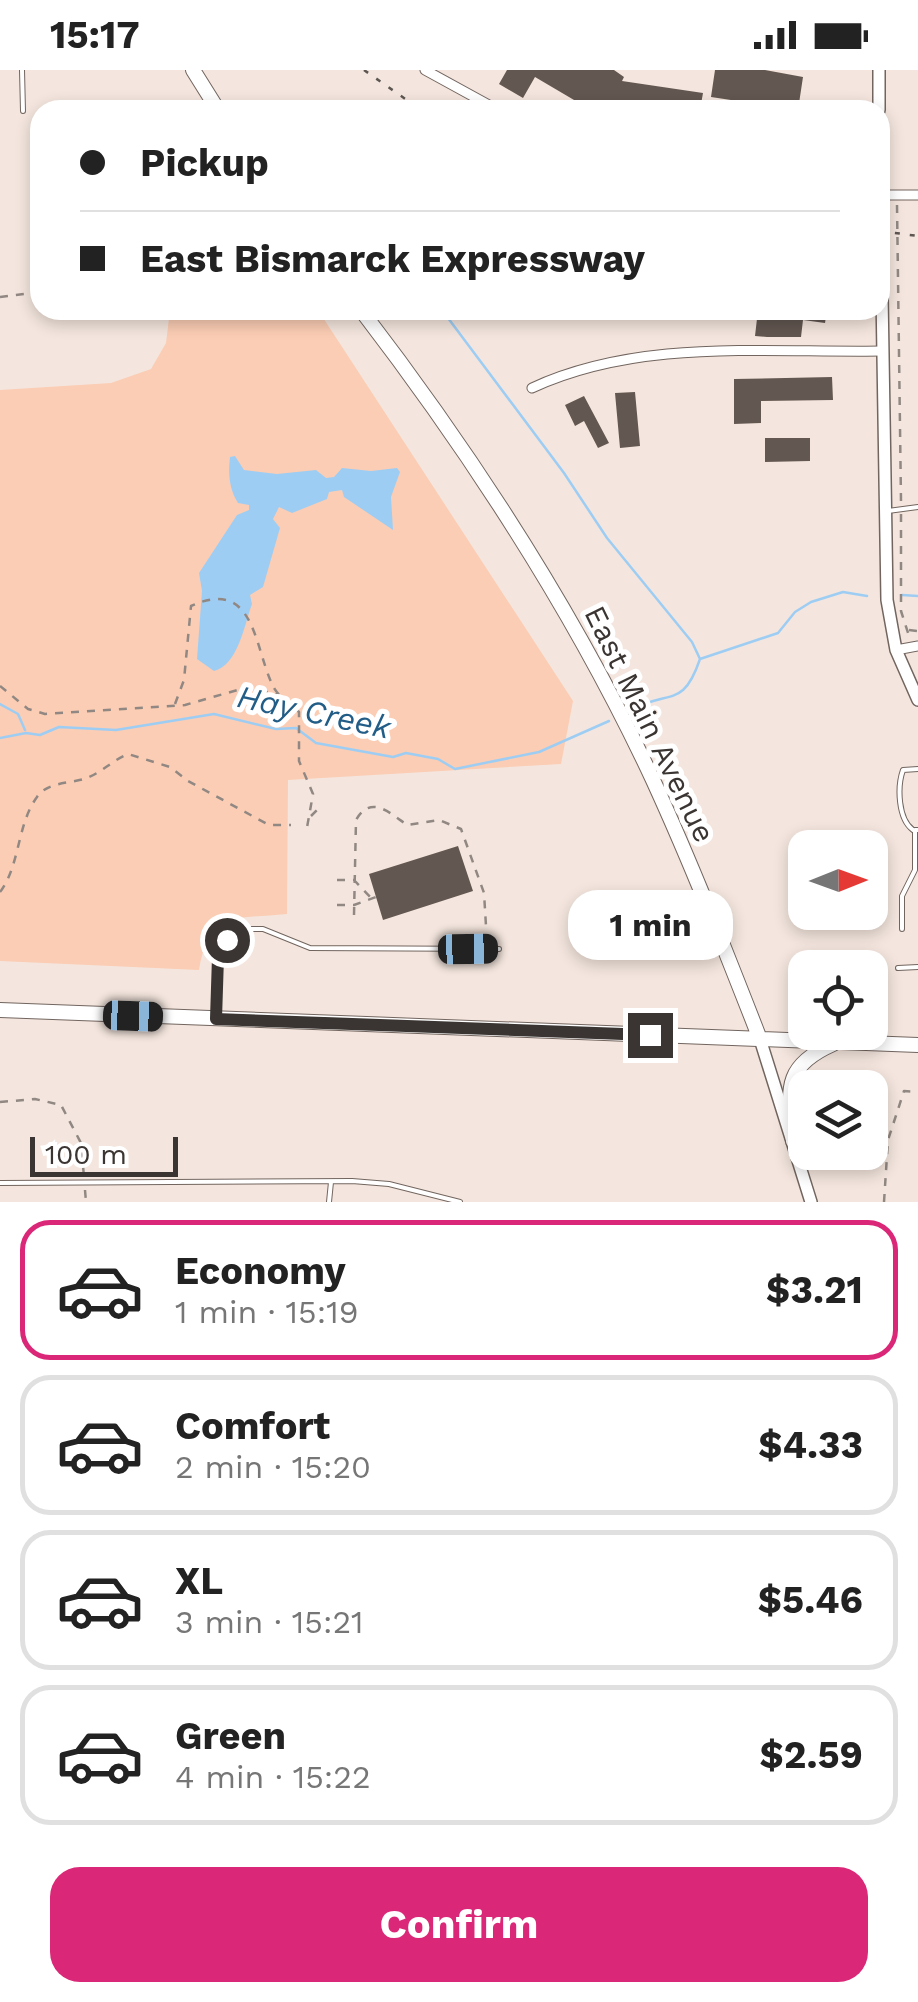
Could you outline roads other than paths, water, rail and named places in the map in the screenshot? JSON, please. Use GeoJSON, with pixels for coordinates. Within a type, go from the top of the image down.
{"type":"FeatureCollection","features":[{"type":"Feature","properties":{"kind":"main road"},"geometry":{"type":"LineString","coordinates":[[193,70],[212,100]]}},
{"type":"Feature","properties":{"kind":"main road","name":"East Main Avenue"},"geometry":{"type":"LineString","coordinates":[[368,320],[494,498],[590,660],[652,780],[760,1039]]}},
{"type":"Feature","properties":{"kind":"main road"},"geometry":{"type":"LineString","coordinates":[[0,1010],[788,1040]]}},
{"type":"Feature","properties":{"kind":"main road"},"geometry":{"type":"LineString","coordinates":[[888,1045],[918,1046]]}},
{"type":"Feature","properties":{"kind":"main road"},"geometry":{"type":"LineString","coordinates":[[796,1070],[804,1060],[822,1050]]}},
{"type":"Feature","properties":{"kind":"street"},"geometry":{"type":"LineString","coordinates":[[425,70],[480,100]]}},
{"type":"Feature","properties":{"kind":"street"},"geometry":{"type":"LineString","coordinates":[[879,70],[879,100]]}},
{"type":"Feature","properties":{"kind":"street"},"geometry":{"type":"LineString","coordinates":[[890,196],[918,195]]}},
{"type":"Feature","properties":{"kind":"street"},"geometry":{"type":"LineString","coordinates":[[882,320],[887,609],[896,650],[918,700]]}},
{"type":"Feature","properties":{"kind":"street"},"geometry":{"type":"LineString","coordinates":[[532,388],[574,370],[628,357],[882,351]]}},
{"type":"Feature","properties":{"kind":"street"},"geometry":{"type":"LineString","coordinates":[[896,650],[918,646]]}},
{"type":"Feature","properties":{"kind":"street","name":"East Main Avenue"},"geometry":{"type":"LineString","coordinates":[[760,1039],[788,1123]]}},
{"type":"Feature","properties":{"kind":"street","name":"East Main Avenue"},"geometry":{"type":"LineString","coordinates":[[802,1170],[811,1202]]}},
{"type":"Feature","properties":{"kind":"lane"},"geometry":{"type":"LineString","coordinates":[[22,70],[23,111]]}},
{"type":"Feature","properties":{"kind":"lane"},"geometry":{"type":"LineString","coordinates":[[885,511],[918,507]]}},
{"type":"Feature","properties":{"kind":"lane"},"geometry":{"type":"LineString","coordinates":[[902,929],[902,896],[915,870],[916,830],[904,820],[900,782],[903,770],[918,769]]}},
{"type":"Feature","properties":{"kind":"lane"},"geometry":{"type":"LineString","coordinates":[[216,1019],[220,950],[232,935],[244,929],[262,929],[310,948],[499,948]]}},
{"type":"Feature","properties":{"kind":"lane"},"geometry":{"type":"LineString","coordinates":[[898,968],[918,967]]}},
{"type":"Feature","properties":{"kind":"lane"},"geometry":{"type":"LineString","coordinates":[[330,1202],[332,1181]]}},
{"type":"Feature","properties":{"kind":"lane"},"geometry":{"type":"LineString","coordinates":[[0,1184],[332,1181],[389,1184],[460,1202]]}},
{"type":"Feature","properties":{"kind":"water"},"geometry":{"type":"Polygon","coordinates":[[[235,456],[244,470],[277,474],[316,470],[326,478],[334,477],[342,468],[397,468],[400,472],[391,497],[393,530],[344,497],[342,490],[329,492],[327,499],[292,513],[279,507],[273,519],[280,528],[263,587],[250,595],[252,604],[234,653],[214,671],[197,659],[202,591],[199,573],[237,515],[249,510],[249,505],[238,503],[231,487],[230,457],[235,456]]]}},
{"type":"Feature","properties":{"kind":"waterway"},"geometry":{"type":"LineString","coordinates":[[449,320],[564,473],[607,538],[692,642],[700,659]]}},
{"type":"Feature","properties":{"kind":"waterway","name":"Hay Creek"},"geometry":{"type":"LineString","coordinates":[[631,710],[681,692],[700,659],[778,633],[795,612],[811,602],[843,592],[867,596]]}},
{"type":"Feature","properties":{"kind":"waterway","name":"Hay Creek"},"geometry":{"type":"LineString","coordinates":[[902,595],[918,596]]}},
{"type":"Feature","properties":{"kind":"waterway"},"geometry":{"type":"LineString","coordinates":[[0,704],[18,714],[25,730]]}},
{"type":"Feature","properties":{"kind":"waterway","name":"Hay Creek"},"geometry":{"type":"LineString","coordinates":[[0,738],[26,733],[40,735],[59,727],[116,730],[214,714],[276,729],[296,728],[316,743],[393,757],[406,753],[438,759],[455,769],[539,752],[609,721]]}},
{"type":"Feature","properties":{"kind":"railway"},"geometry":{"type":"LineString","coordinates":[[364,70],[407,100]]}},
{"type":"Feature","properties":{"kind":"railway"},"geometry":{"type":"LineString","coordinates":[[890,232],[918,236]]}}]}
